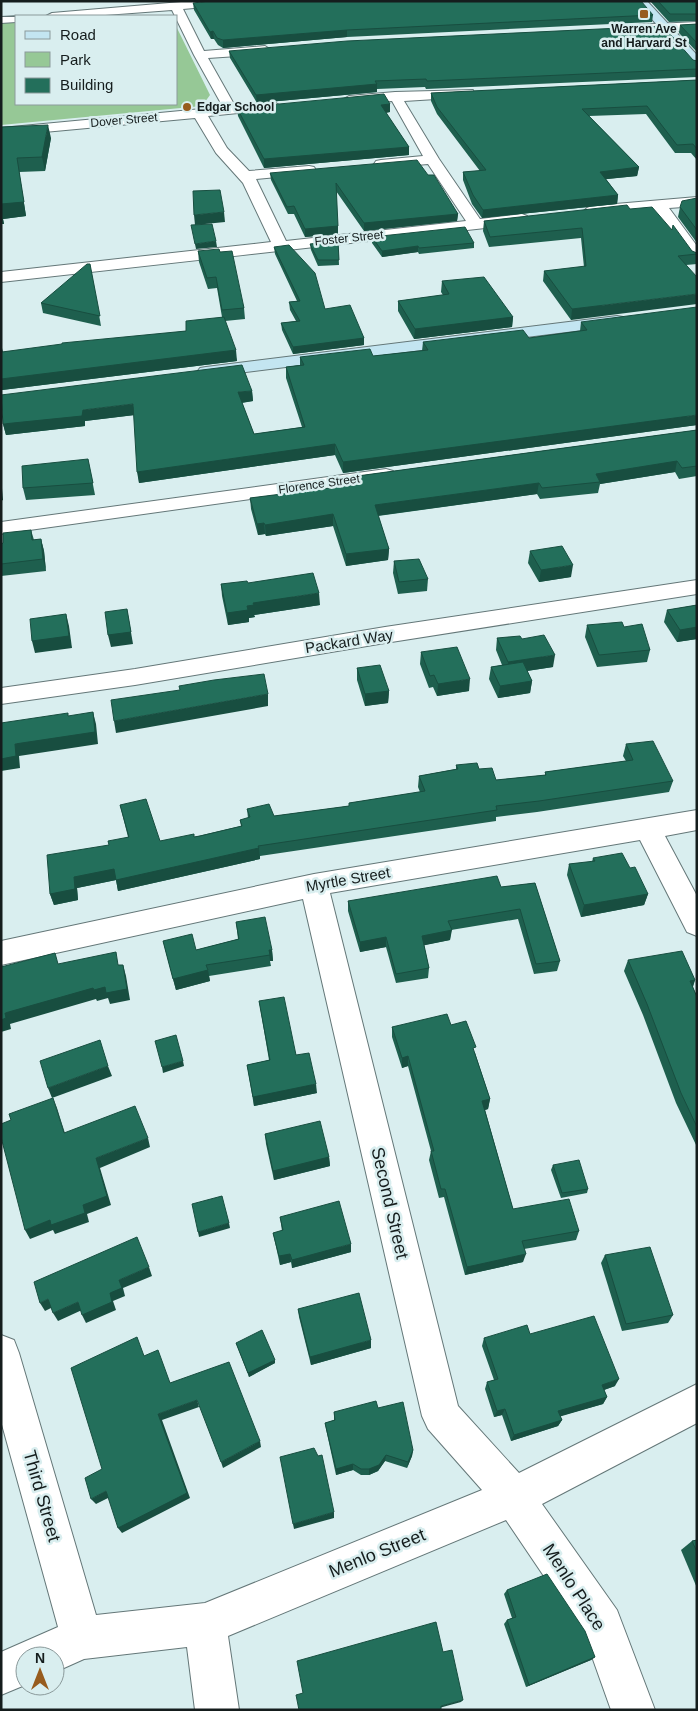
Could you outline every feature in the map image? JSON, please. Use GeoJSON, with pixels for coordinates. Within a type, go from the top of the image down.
{"type":"FeatureCollection","features":[{"type":"Feature","properties":{"kind":"street"},"geometry":{"type":"LineString","coordinates":[[64,15],[238,1]]}},
{"type":"Feature","properties":{"kind":"street"},"geometry":{"type":"LineString","coordinates":[[641,1],[697,63]]}},
{"type":"Feature","properties":{"kind":"street"},"geometry":{"type":"LineString","coordinates":[[176,6],[200,55],[231,110]]}},
{"type":"Feature","properties":{"kind":"street"},"geometry":{"type":"LineString","coordinates":[[1,20],[15,19]]}},
{"type":"Feature","properties":{"kind":"street"},"geometry":{"type":"LineString","coordinates":[[621,30],[697,26]]}},
{"type":"Feature","properties":{"kind":"street"},"geometry":{"type":"LineString","coordinates":[[200,55],[278,49]]}},
{"type":"Feature","properties":{"kind":"street"},"geometry":{"type":"LineString","coordinates":[[337,101],[484,92]]}},
{"type":"Feature","properties":{"kind":"street"},"geometry":{"type":"LineString","coordinates":[[395,96],[432,159],[476,224]]}},
{"type":"Feature","properties":{"kind":"street","name":"Dover Street"},"geometry":{"type":"LineString","coordinates":[[1,132],[289,105]]}},
{"type":"Feature","properties":{"kind":"street"},"geometry":{"type":"LineString","coordinates":[[199,113],[221,150],[246,176],[280,245]]}},
{"type":"Feature","properties":{"kind":"street"},"geometry":{"type":"LineString","coordinates":[[364,166],[432,159]]}},
{"type":"Feature","properties":{"kind":"street"},"geometry":{"type":"LineString","coordinates":[[246,176],[325,169]]}},
{"type":"Feature","properties":{"kind":"street"},"geometry":{"type":"LineString","coordinates":[[582,212],[697,201]]}},
{"type":"Feature","properties":{"kind":"street"},"geometry":{"type":"LineString","coordinates":[[658,204],[697,257]]}},
{"type":"Feature","properties":{"kind":"street","name":"Foster Street"},"geometry":{"type":"LineString","coordinates":[[1,277],[534,218]]}},
{"type":"Feature","properties":{"kind":"street"},"geometry":{"type":"LineString","coordinates":[[187,374],[638,318]]}},
{"type":"Feature","properties":{"kind":"street","name":"Florence Street"},"geometry":{"type":"LineString","coordinates":[[1,528],[403,473]]}},
{"type":"Feature","properties":{"kind":"street","name":"Packard Way"},"geometry":{"type":"LineString","coordinates":[[1,696],[135,677],[385,635],[697,587]]}},
{"type":"Feature","properties":{"kind":"street","name":"Myrtle Street"},"geometry":{"type":"LineString","coordinates":[[1,953],[314,885],[697,820]]}},
{"type":"Feature","properties":{"kind":"street"},"geometry":{"type":"LineString","coordinates":[[647,828],[697,924]]}},
{"type":"Feature","properties":{"kind":"street","name":"Second Street"},"geometry":{"type":"LineString","coordinates":[[314,885],[441,1416],[514,1497]]}},
{"type":"Feature","properties":{"kind":"street","name":"Third Street"},"geometry":{"type":"LineString","coordinates":[[1,1353],[82,1638]]}},
{"type":"Feature","properties":{"kind":"street","name":"Menlo Street"},"geometry":{"type":"LineString","coordinates":[[64,1646],[82,1638],[205,1624],[514,1497],[697,1404]]}},
{"type":"Feature","properties":{"kind":"street","name":"Menlo Place"},"geometry":{"type":"LineString","coordinates":[[514,1497],[602,1625],[633,1710]]}},
{"type":"Feature","properties":{"kind":"street"},"geometry":{"type":"LineString","coordinates":[[205,1624],[217,1710]]}},
{"type":"Feature","properties":{"kind":"street"},"geometry":{"type":"LineString","coordinates":[[1,1674],[15,1668]]}},
{"type":"Feature","properties":{"kind":"green space"},"geometry":{"type":"Polygon","coordinates":[[[15,22],[15,105],[178,105],[178,30],[210,95],[202,106],[1,125],[1,23],[15,22]]]}},
{"type":"Feature","properties":{"kind":"building"},"geometry":{"type":"Polygon","coordinates":[[[210,1],[641,1],[653,15],[347,30],[223,40],[217,38],[213,31],[210,32],[193,3],[210,1]]]}},
{"type":"Feature","properties":{"kind":"building"},"geometry":{"type":"Polygon","coordinates":[[[658,1],[697,1],[697,14],[670,14],[658,1]]]}},
{"type":"Feature","properties":{"kind":"building"},"geometry":{"type":"Polygon","coordinates":[[[697,24],[697,43],[680,25],[697,24]]]}},
{"type":"Feature","properties":{"kind":"building"},"geometry":{"type":"Polygon","coordinates":[[[663,26],[693,60],[697,61],[697,69],[427,81],[426,79],[375,81],[377,84],[256,95],[229,51],[347,41],[663,26]]]}},
{"type":"Feature","properties":{"kind":"building"},"geometry":{"type":"Polygon","coordinates":[[[697,80],[697,149],[693,144],[677,145],[647,106],[582,109],[639,167],[600,172],[618,195],[483,210],[473,195],[463,172],[486,170],[437,107],[431,93],[697,80]]]}},
{"type":"Feature","properties":{"kind":"building"},"geometry":{"type":"Polygon","coordinates":[[[384,94],[390,104],[381,105],[409,147],[264,159],[237,108],[384,94]]]}},
{"type":"Feature","properties":{"kind":"building"},"geometry":{"type":"Polygon","coordinates":[[[48,125],[42,157],[17,158],[24,202],[1,204],[1,127],[48,125]]]}},
{"type":"Feature","properties":{"kind":"building"},"geometry":{"type":"Polygon","coordinates":[[[417,160],[428,175],[434,175],[458,214],[364,223],[336,183],[338,226],[305,229],[294,206],[287,207],[270,173],[417,160]]]}},
{"type":"Feature","properties":{"kind":"building"},"geometry":{"type":"Polygon","coordinates":[[[220,190],[224,212],[194,215],[193,191],[220,190]]]}},
{"type":"Feature","properties":{"kind":"building"},"geometry":{"type":"Polygon","coordinates":[[[697,198],[697,230],[680,207],[682,201],[697,198]]]}},
{"type":"Feature","properties":{"kind":"building"},"geometry":{"type":"Polygon","coordinates":[[[627,205],[630,209],[652,207],[672,230],[673,225],[692,251],[697,253],[678,256],[697,277],[697,294],[572,309],[544,271],[586,266],[582,228],[490,237],[484,221],[627,205]]]}},
{"type":"Feature","properties":{"kind":"building"},"geometry":{"type":"Polygon","coordinates":[[[212,224],[216,241],[195,244],[191,225],[212,224]]]}},
{"type":"Feature","properties":{"kind":"building"},"geometry":{"type":"Polygon","coordinates":[[[465,227],[474,243],[419,248],[418,246],[382,251],[372,237],[465,227]]]}},
{"type":"Feature","properties":{"kind":"building"},"geometry":{"type":"Polygon","coordinates":[[[338,241],[339,260],[318,260],[310,244],[338,241]]]}},
{"type":"Feature","properties":{"kind":"building"},"geometry":{"type":"Polygon","coordinates":[[[289,245],[315,273],[325,309],[350,305],[364,338],[293,347],[281,323],[300,321],[289,302],[300,301],[274,247],[289,245]]]}},
{"type":"Feature","properties":{"kind":"building"},"geometry":{"type":"Polygon","coordinates":[[[219,249],[220,252],[232,251],[244,308],[222,310],[216,277],[207,278],[198,251],[219,249]]]}},
{"type":"Feature","properties":{"kind":"building"},"geometry":{"type":"Polygon","coordinates":[[[87,264],[90,264],[100,316],[41,303],[87,264]]]}},
{"type":"Feature","properties":{"kind":"building"},"geometry":{"type":"Polygon","coordinates":[[[484,277],[513,317],[415,329],[398,301],[449,294],[442,281],[484,277]]]}},
{"type":"Feature","properties":{"kind":"building"},"geometry":{"type":"Polygon","coordinates":[[[697,307],[697,415],[343,462],[335,444],[137,472],[133,404],[83,410],[82,416],[3,424],[1,395],[242,365],[252,391],[238,392],[254,434],[305,427],[286,367],[304,365],[300,357],[370,349],[373,356],[428,350],[423,342],[523,330],[529,338],[587,330],[581,322],[697,307]]]}},
{"type":"Feature","properties":{"kind":"building"},"geometry":{"type":"Polygon","coordinates":[[[224,317],[236,350],[1,379],[1,347],[2,352],[62,343],[186,331],[186,321],[224,317]]]}},
{"type":"Feature","properties":{"kind":"building"},"geometry":{"type":"Polygon","coordinates":[[[697,430],[697,466],[682,468],[677,461],[596,474],[600,482],[542,488],[539,483],[375,505],[389,549],[346,554],[333,514],[265,525],[264,523],[257,524],[250,498],[353,485],[350,477],[697,430]]]}},
{"type":"Feature","properties":{"kind":"building"},"geometry":{"type":"Polygon","coordinates":[[[88,459],[93,483],[23,488],[22,466],[88,459]]]}},
{"type":"Feature","properties":{"kind":"building"},"geometry":{"type":"Polygon","coordinates":[[[31,530],[32,540],[41,539],[43,559],[1,564],[3,533],[31,530]]]}},
{"type":"Feature","properties":{"kind":"building"},"geometry":{"type":"Polygon","coordinates":[[[562,546],[573,565],[541,570],[530,551],[562,546]]]}},
{"type":"Feature","properties":{"kind":"building"},"geometry":{"type":"Polygon","coordinates":[[[419,559],[428,579],[399,582],[394,561],[419,559]]]}},
{"type":"Feature","properties":{"kind":"building"},"geometry":{"type":"Polygon","coordinates":[[[313,573],[319,593],[253,603],[254,605],[247,606],[248,610],[227,613],[221,584],[247,581],[248,583],[313,573]]]}},
{"type":"Feature","properties":{"kind":"building"},"geometry":{"type":"Polygon","coordinates":[[[697,605],[697,627],[680,630],[667,610],[697,605]]]}},
{"type":"Feature","properties":{"kind":"building"},"geometry":{"type":"Polygon","coordinates":[[[127,609],[131,632],[108,635],[105,612],[127,609]]]}},
{"type":"Feature","properties":{"kind":"building"},"geometry":{"type":"Polygon","coordinates":[[[66,614],[69,636],[32,641],[30,619],[66,614]]]}},
{"type":"Feature","properties":{"kind":"building"},"geometry":{"type":"Polygon","coordinates":[[[622,622],[624,627],[642,624],[650,650],[599,655],[587,625],[622,622]]]}},
{"type":"Feature","properties":{"kind":"building"},"geometry":{"type":"Polygon","coordinates":[[[544,635],[555,655],[508,662],[497,638],[520,636],[522,639],[544,635]]]}},
{"type":"Feature","properties":{"kind":"building"},"geometry":{"type":"Polygon","coordinates":[[[457,647],[470,679],[438,684],[434,675],[430,676],[421,652],[457,647]]]}},
{"type":"Feature","properties":{"kind":"building"},"geometry":{"type":"Polygon","coordinates":[[[523,662],[532,681],[500,686],[491,667],[523,662]]]}},
{"type":"Feature","properties":{"kind":"building"},"geometry":{"type":"Polygon","coordinates":[[[380,665],[389,691],[365,694],[357,668],[380,665]]]}},
{"type":"Feature","properties":{"kind":"building"},"geometry":{"type":"Polygon","coordinates":[[[264,674],[268,694],[114,721],[111,700],[180,690],[179,686],[214,680],[264,674]]]}},
{"type":"Feature","properties":{"kind":"building"},"geometry":{"type":"Polygon","coordinates":[[[93,712],[95,732],[15,744],[16,756],[1,759],[1,723],[68,713],[68,716],[93,712]]]}},
{"type":"Feature","properties":{"kind":"building"},"geometry":{"type":"Polygon","coordinates":[[[653,741],[673,781],[496,806],[497,810],[258,846],[259,848],[116,880],[114,869],[74,877],[75,889],[50,894],[47,855],[109,845],[108,841],[129,837],[120,805],[146,799],[160,841],[194,834],[194,837],[242,826],[240,820],[250,817],[247,809],[269,804],[274,816],[349,806],[349,803],[425,791],[419,776],[458,769],[456,765],[477,763],[479,769],[492,768],[496,780],[546,775],[545,772],[633,760],[626,744],[653,741]]]}},
{"type":"Feature","properties":{"kind":"building"},"geometry":{"type":"Polygon","coordinates":[[[622,853],[630,868],[635,867],[648,894],[584,905],[569,864],[595,861],[593,858],[622,853]]]}},
{"type":"Feature","properties":{"kind":"building"},"geometry":{"type":"Polygon","coordinates":[[[497,876],[501,887],[535,883],[560,961],[536,964],[520,909],[448,921],[452,930],[422,936],[429,968],[396,974],[386,937],[360,942],[348,901],[497,876]]]}},
{"type":"Feature","properties":{"kind":"building"},"geometry":{"type":"Polygon","coordinates":[[[265,917],[272,950],[269,950],[270,955],[206,965],[208,970],[173,979],[163,941],[192,934],[196,950],[239,939],[236,922],[265,917]]]}},
{"type":"Feature","properties":{"kind":"building"},"geometry":{"type":"Polygon","coordinates":[[[682,951],[695,980],[690,981],[697,997],[697,1127],[681,1093],[628,960],[682,951]]]}},
{"type":"Feature","properties":{"kind":"building"},"geometry":{"type":"Polygon","coordinates":[[[116,952],[118,965],[123,965],[127,989],[106,993],[105,987],[94,990],[93,988],[5,1013],[6,1018],[1,1020],[1,967],[55,953],[58,964],[116,952]]]}},
{"type":"Feature","properties":{"kind":"building"},"geometry":{"type":"Polygon","coordinates":[[[284,997],[296,1055],[309,1053],[316,1084],[253,1097],[247,1065],[270,1060],[259,1001],[284,997]]]}},
{"type":"Feature","properties":{"kind":"building"},"geometry":{"type":"Polygon","coordinates":[[[447,1014],[451,1025],[466,1021],[476,1047],[473,1048],[490,1099],[482,1101],[513,1209],[569,1199],[579,1231],[522,1241],[526,1254],[467,1267],[445,1189],[441,1189],[431,1151],[434,1151],[408,1056],[402,1058],[392,1027],[447,1014]]]}},
{"type":"Feature","properties":{"kind":"building"},"geometry":{"type":"Polygon","coordinates":[[[176,1035],[183,1061],[162,1067],[155,1041],[176,1035]]]}},
{"type":"Feature","properties":{"kind":"building"},"geometry":{"type":"Polygon","coordinates":[[[100,1040],[108,1066],[48,1088],[40,1061],[100,1040]]]}},
{"type":"Feature","properties":{"kind":"building"},"geometry":{"type":"Polygon","coordinates":[[[53,1098],[64,1133],[135,1106],[148,1138],[96,1158],[107,1196],[83,1205],[85,1213],[51,1225],[50,1220],[25,1230],[1,1137],[1,1124],[11,1120],[9,1114],[53,1098]]]}},
{"type":"Feature","properties":{"kind":"building"},"geometry":{"type":"Polygon","coordinates":[[[320,1121],[329,1157],[273,1171],[265,1134],[320,1121]]]}},
{"type":"Feature","properties":{"kind":"building"},"geometry":{"type":"Polygon","coordinates":[[[579,1160],[588,1189],[562,1193],[553,1165],[579,1160]]]}},
{"type":"Feature","properties":{"kind":"building"},"geometry":{"type":"Polygon","coordinates":[[[222,1196],[229,1223],[198,1232],[192,1204],[222,1196]]]}},
{"type":"Feature","properties":{"kind":"building"},"geometry":{"type":"Polygon","coordinates":[[[339,1201],[351,1244],[292,1260],[290,1254],[279,1256],[273,1233],[283,1230],[280,1217],[339,1201]]]}},
{"type":"Feature","properties":{"kind":"building"},"geometry":{"type":"Polygon","coordinates":[[[137,1237],[149,1267],[119,1280],[122,1288],[110,1293],[112,1302],[82,1315],[78,1302],[53,1313],[48,1299],[40,1303],[34,1282],[137,1237]]]}},
{"type":"Feature","properties":{"kind":"building"},"geometry":{"type":"Polygon","coordinates":[[[650,1247],[673,1315],[626,1324],[605,1255],[650,1247]]]}},
{"type":"Feature","properties":{"kind":"building"},"geometry":{"type":"Polygon","coordinates":[[[359,1293],[371,1340],[310,1357],[298,1309],[359,1293]]]}},
{"type":"Feature","properties":{"kind":"building"},"geometry":{"type":"Polygon","coordinates":[[[594,1316],[619,1379],[602,1385],[607,1397],[558,1411],[562,1420],[514,1435],[505,1409],[497,1411],[487,1382],[498,1379],[484,1338],[527,1325],[530,1334],[594,1316]]]}},
{"type":"Feature","properties":{"kind":"building"},"geometry":{"type":"Polygon","coordinates":[[[262,1330],[275,1360],[248,1373],[236,1343],[262,1330]]]}},
{"type":"Feature","properties":{"kind":"building"},"geometry":{"type":"Polygon","coordinates":[[[137,1337],[144,1356],[158,1350],[170,1383],[229,1362],[260,1441],[221,1462],[197,1400],[158,1414],[187,1493],[118,1528],[106,1491],[91,1499],[85,1478],[102,1469],[71,1368],[137,1337]]]}},
{"type":"Feature","properties":{"kind":"building"},"geometry":{"type":"Polygon","coordinates":[[[376,1401],[378,1408],[403,1402],[413,1450],[408,1462],[386,1455],[379,1465],[369,1469],[361,1469],[353,1464],[336,1469],[325,1423],[335,1420],[334,1412],[376,1401]]]}},
{"type":"Feature","properties":{"kind":"building"},"geometry":{"type":"Polygon","coordinates":[[[314,1448],[318,1456],[322,1455],[334,1512],[293,1524],[280,1457],[314,1448]]]}},
{"type":"Feature","properties":{"kind":"building"},"geometry":{"type":"Polygon","coordinates":[[[697,1540],[697,1552],[692,1541],[697,1540]]]}},
{"type":"Feature","properties":{"kind":"building"},"geometry":{"type":"Polygon","coordinates":[[[547,1574],[585,1631],[595,1657],[529,1685],[507,1620],[516,1617],[507,1590],[547,1574]]]}},
{"type":"Feature","properties":{"kind":"building"},"geometry":{"type":"Polygon","coordinates":[[[436,1622],[443,1652],[452,1650],[463,1700],[441,1706],[441,1710],[299,1710],[296,1695],[303,1693],[297,1661],[436,1622]]]}},
{"type":"Feature","properties":{"kind":"place","name":"Warren Ave and Harvard St"},"geometry":{"type":"Point","coordinates":[644,14]}},
{"type":"Feature","properties":{"kind":"place","name":"Edgar School"},"geometry":{"type":"Point","coordinates":[187,107]}}]}
